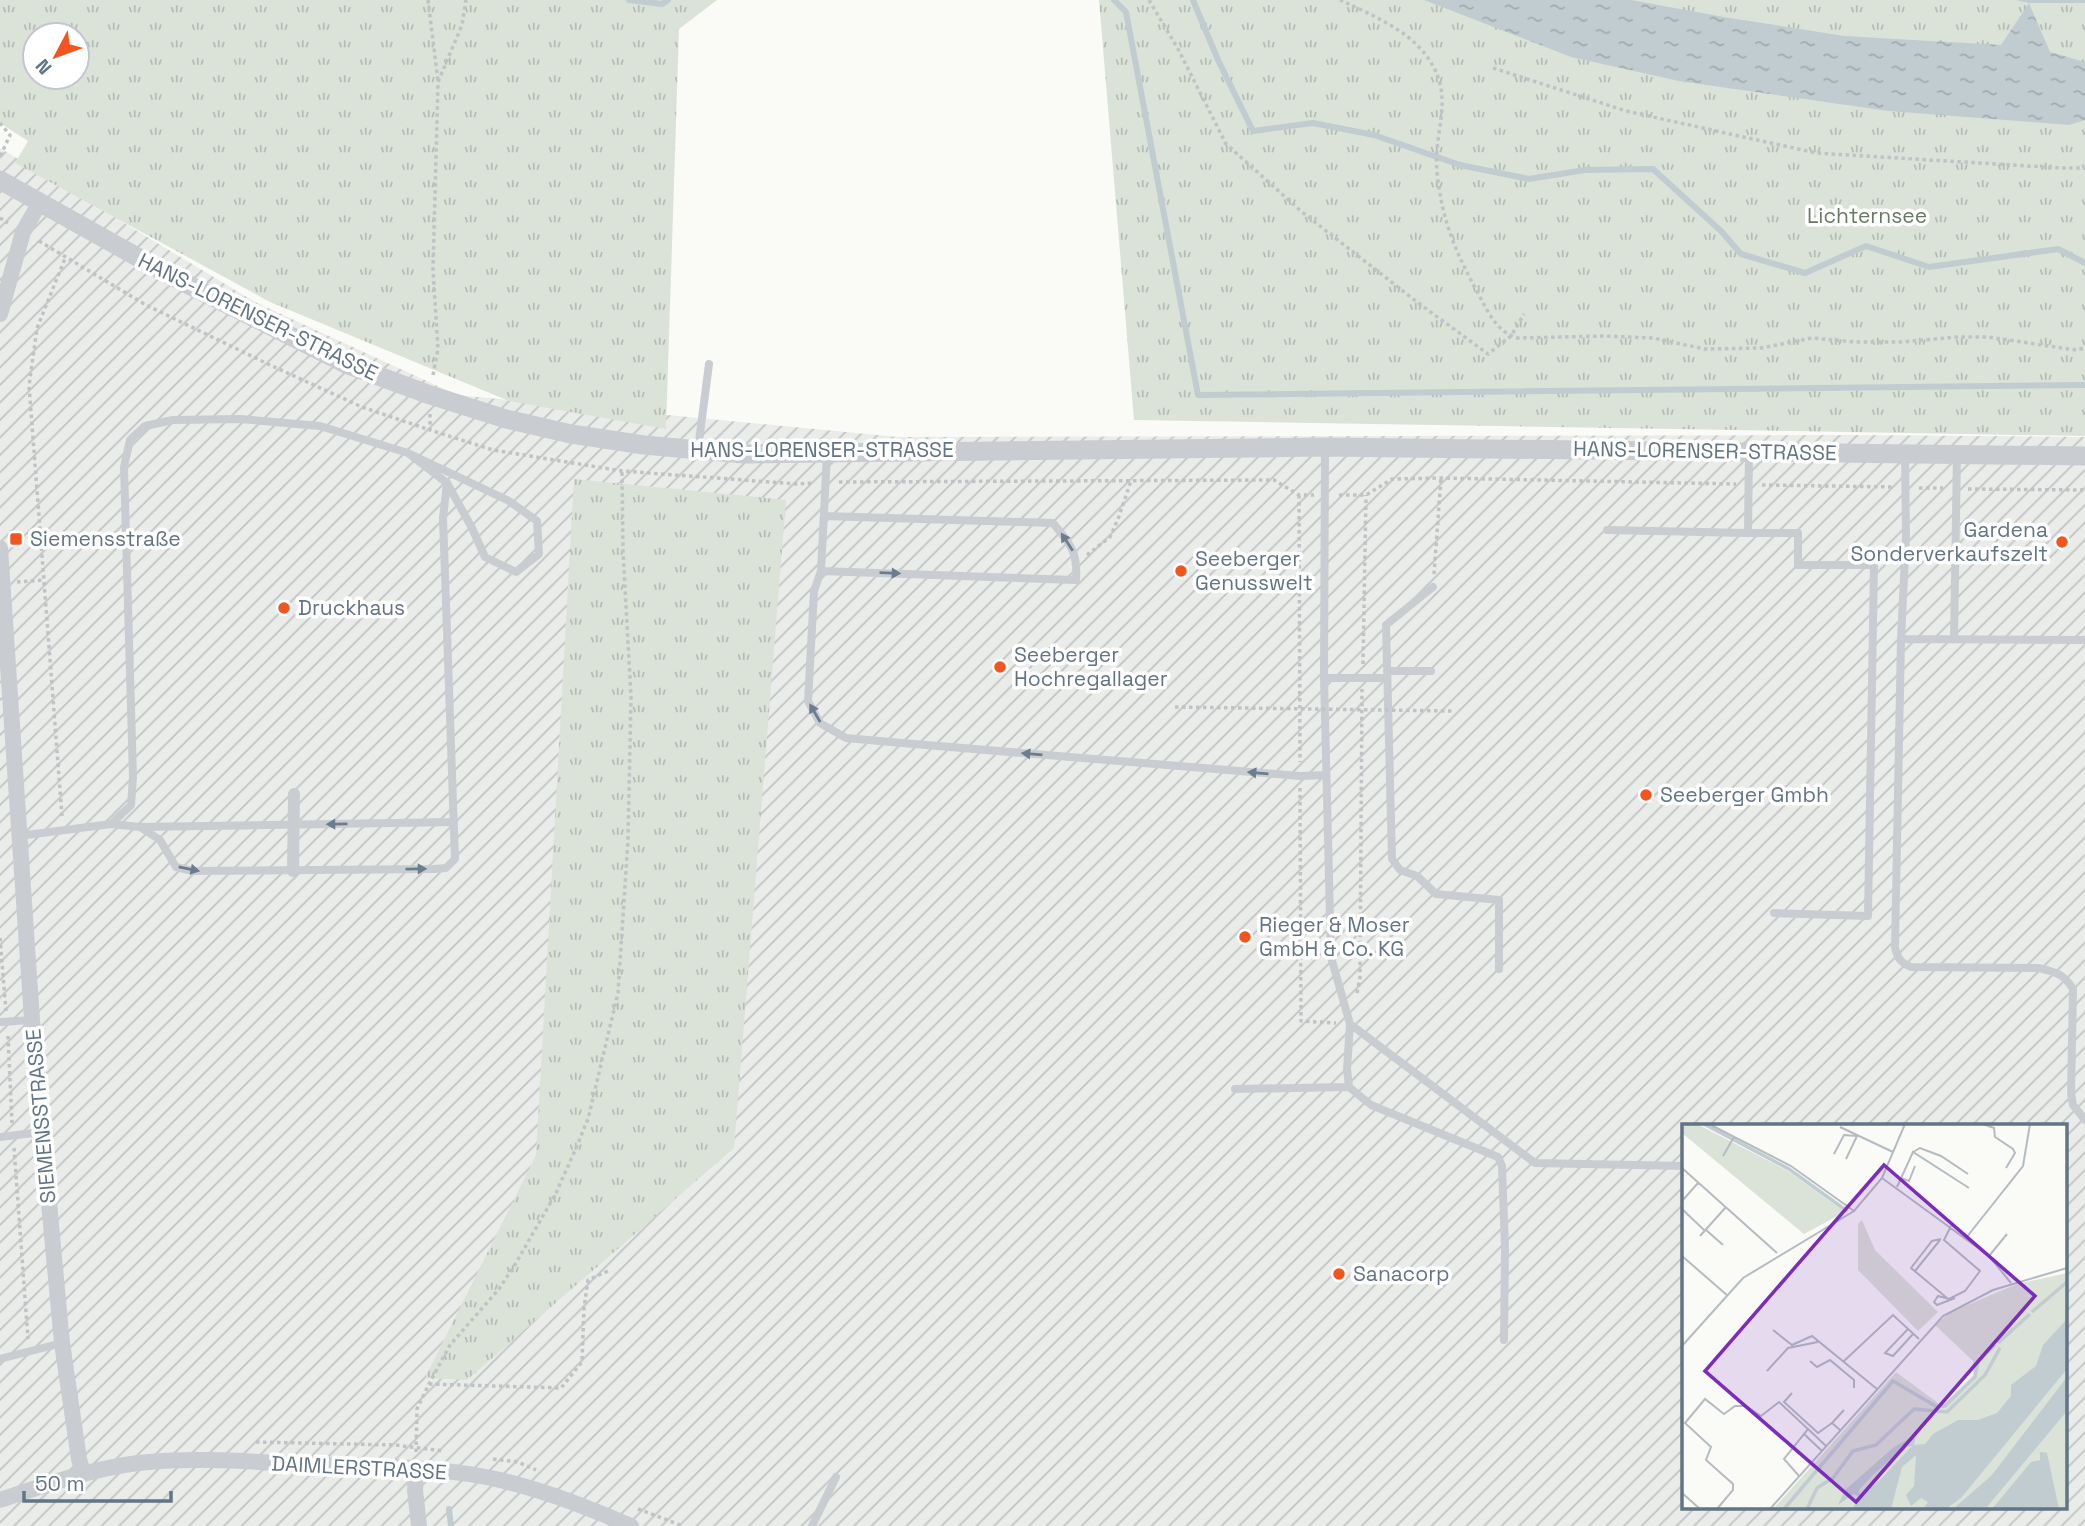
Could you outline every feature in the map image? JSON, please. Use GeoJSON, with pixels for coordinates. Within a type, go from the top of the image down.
{"type":"FeatureCollection","features":[{"type":"Feature","properties":{"kind":"street","name":"HANS-LORENSER-STRASSE"},"geometry":{"type":"LineString","coordinates":[[0,180],[173,277],[346,364],[429,395],[506,419],[571,433],[698,452],[827,454],[1325,447],[2085,456]]}},
{"type":"Feature","properties":{"kind":"street"},"geometry":{"type":"LineString","coordinates":[[0,308],[23,232],[39,204]]}},
{"type":"Feature","properties":{"kind":"street","name":"SIEMENSSTRASSE"},"geometry":{"type":"LineString","coordinates":[[0,548],[4,685],[19,836],[42,1132],[62,1343],[83,1473]]}},
{"type":"Feature","properties":{"kind":"street"},"geometry":{"type":"LineString","coordinates":[[293,871],[294,794]]}},
{"type":"Feature","properties":{"kind":"street","name":"DAIMLERSTRASSE"},"geometry":{"type":"LineString","coordinates":[[0,1500],[83,1473],[139,1463],[215,1460],[416,1469],[485,1477],[569,1499],[632,1526]]}},
{"type":"Feature","properties":{"kind":"street"},"geometry":{"type":"LineString","coordinates":[[416,1469],[415,1490],[419,1526]]}},
{"type":"Feature","properties":{"kind":"lane"},"geometry":{"type":"LineString","coordinates":[[698,452],[709,364]]}},
{"type":"Feature","properties":{"kind":"lane"},"geometry":{"type":"LineString","coordinates":[[111,824],[131,805],[133,777],[124,467],[130,440],[145,426],[173,421],[241,419],[320,426],[408,453],[509,501],[537,522],[539,554],[516,572],[485,557],[447,483],[408,453]]}},
{"type":"Feature","properties":{"kind":"lane"},"geometry":{"type":"LineString","coordinates":[[1325,447],[1324,678],[1331,957],[1350,1024],[1347,1069],[1349,1087]]}},
{"type":"Feature","properties":{"kind":"lane"},"geometry":{"type":"LineString","coordinates":[[1748,533],[1749,452]]}},
{"type":"Feature","properties":{"kind":"lane"},"geometry":{"type":"LineString","coordinates":[[827,454],[821,570],[814,591],[808,701],[820,723],[846,738],[1286,775],[1326,775]]}},
{"type":"Feature","properties":{"kind":"lane"},"geometry":{"type":"LineString","coordinates":[[1905,454],[1896,956],[1911,967],[2038,968],[2053,971],[2066,978],[2073,989],[2071,1093],[2073,1105],[2085,1120]]}},
{"type":"Feature","properties":{"kind":"lane"},"geometry":{"type":"LineString","coordinates":[[1954,640],[1956,454]]}},
{"type":"Feature","properties":{"kind":"lane"},"geometry":{"type":"LineString","coordinates":[[140,827],[160,840],[176,867],[193,871],[446,868],[455,859],[443,518],[447,483]]}},
{"type":"Feature","properties":{"kind":"lane"},"geometry":{"type":"LineString","coordinates":[[821,570],[1076,580],[1077,563],[1072,546],[1053,523],[824,516]]}},
{"type":"Feature","properties":{"kind":"lane"},"geometry":{"type":"LineString","coordinates":[[1607,530],[1798,533],[1798,565],[1874,565],[1868,916],[1774,913]]}},
{"type":"Feature","properties":{"kind":"lane"},"geometry":{"type":"LineString","coordinates":[[1433,587],[1386,625],[1392,859],[1400,870],[1417,876],[1436,894],[1499,900],[1499,969]]}},
{"type":"Feature","properties":{"kind":"lane"},"geometry":{"type":"LineString","coordinates":[[1901,639],[2085,640]]}},
{"type":"Feature","properties":{"kind":"lane"},"geometry":{"type":"LineString","coordinates":[[1324,678],[1431,671]]}},
{"type":"Feature","properties":{"kind":"lane"},"geometry":{"type":"LineString","coordinates":[[19,836],[111,824],[140,827],[454,822]]}},
{"type":"Feature","properties":{"kind":"lane"},"geometry":{"type":"LineString","coordinates":[[4,1022],[32,1020]]}},
{"type":"Feature","properties":{"kind":"lane"},"geometry":{"type":"LineString","coordinates":[[1350,1024],[1535,1163],[1682,1166]]}},
{"type":"Feature","properties":{"kind":"lane"},"geometry":{"type":"LineString","coordinates":[[1235,1089],[1349,1087],[1371,1105],[1498,1157],[1502,1166],[1505,1248],[1504,1340]]}},
{"type":"Feature","properties":{"kind":"lane"},"geometry":{"type":"LineString","coordinates":[[0,1137],[42,1132]]}},
{"type":"Feature","properties":{"kind":"lane"},"geometry":{"type":"LineString","coordinates":[[0,1359],[62,1343]]}},
{"type":"Feature","properties":{"kind":"lane"},"geometry":{"type":"LineString","coordinates":[[812,1526],[836,1477]]}},
{"type":"Feature","properties":{"kind":"path"},"geometry":{"type":"LineString","coordinates":[[428,0],[438,82],[433,270],[438,349],[429,395],[430,430]]}},
{"type":"Feature","properties":{"kind":"path"},"geometry":{"type":"LineString","coordinates":[[438,82],[461,25],[466,0]]}},
{"type":"Feature","properties":{"kind":"path"},"geometry":{"type":"LineString","coordinates":[[1149,0],[1178,49],[1226,144],[1302,212],[1488,354],[1511,336],[1524,314]]}},
{"type":"Feature","properties":{"kind":"path"},"geometry":{"type":"LineString","coordinates":[[1340,0],[1403,34],[1429,58],[1439,78],[1444,100],[1437,143],[1437,170],[1442,206],[1451,240],[1487,310],[1498,326],[1511,336],[1653,338],[1705,349],[1761,348],[1812,338],[1902,342],[1988,337],[2076,350],[2085,348]]}},
{"type":"Feature","properties":{"kind":"path"},"geometry":{"type":"LineString","coordinates":[[1493,68],[1626,111],[1816,152],[2061,168],[2085,167]]}},
{"type":"Feature","properties":{"kind":"path"},"geometry":{"type":"LineString","coordinates":[[0,123],[10,135],[0,157]]}},
{"type":"Feature","properties":{"kind":"path"},"geometry":{"type":"LineString","coordinates":[[0,218],[146,304],[362,407],[493,450],[622,471],[797,484],[1275,480],[1299,495],[1366,495],[1392,479],[1441,478],[2085,490]]}},
{"type":"Feature","properties":{"kind":"path"},"geometry":{"type":"LineString","coordinates":[[63,830],[29,386],[37,328],[66,256]]}},
{"type":"Feature","properties":{"kind":"path"},"geometry":{"type":"LineString","coordinates":[[415,1447],[417,1409],[450,1345],[499,1289],[536,1231],[556,1193],[588,1119],[618,993],[628,840],[631,697],[623,551],[622,471]]}},
{"type":"Feature","properties":{"kind":"path"},"geometry":{"type":"LineString","coordinates":[[1433,587],[1441,478]]}},
{"type":"Feature","properties":{"kind":"path"},"geometry":{"type":"LineString","coordinates":[[1077,563],[1110,537],[1131,481]]}},
{"type":"Feature","properties":{"kind":"path"},"geometry":{"type":"LineString","coordinates":[[1175,707],[1452,710]]}},
{"type":"Feature","properties":{"kind":"path"},"geometry":{"type":"LineString","coordinates":[[0,938],[29,1351]]}},
{"type":"Feature","properties":{"kind":"path"},"geometry":{"type":"LineString","coordinates":[[429,1384],[561,1388],[582,1362],[588,1280],[608,1271]]}},
{"type":"Feature","properties":{"kind":"shaded area"},"geometry":{"type":"Polygon","coordinates":[[[0,148],[255,302],[457,395],[898,437],[2085,437],[2085,1526],[0,1526],[0,148]]]}},
{"type":"Feature","properties":{"kind":"green space"},"geometry":{"type":"Polygon","coordinates":[[[0,0],[717,0],[679,29],[666,429],[509,401],[270,302],[15,163],[28,141],[0,123],[0,0]]]}},
{"type":"Feature","properties":{"kind":"green space","name":"Lichternsee"},"geometry":{"type":"Polygon","coordinates":[[[1099,0],[2085,0],[2085,436],[1134,420],[1099,0]]]}},
{"type":"Feature","properties":{"kind":"green space"},"geometry":{"type":"Polygon","coordinates":[[[574,479],[786,500],[734,1148],[467,1380],[425,1378],[536,1155],[574,479]]]}},
{"type":"Feature","properties":{"kind":"water"},"geometry":{"type":"Polygon","coordinates":[[[1424,0],[1631,0],[1844,36],[2001,45],[2029,3],[2050,52],[2085,62],[2085,120],[2069,125],[1889,111],[1679,81],[1571,57],[1424,0]]]}},
{"type":"Feature","properties":{"kind":"water"},"geometry":{"type":"Polygon","coordinates":[[[2016,0],[2085,0],[2085,3],[2029,3],[2016,0]]]}},
{"type":"Feature","properties":{"kind":"waterway"},"geometry":{"type":"LineString","coordinates":[[629,0],[662,4],[668,0]]}},
{"type":"Feature","properties":{"kind":"waterway"},"geometry":{"type":"LineString","coordinates":[[1114,0],[1126,12],[1198,395],[2085,385]]}},
{"type":"Feature","properties":{"kind":"waterway"},"geometry":{"type":"LineString","coordinates":[[1193,0],[1218,60],[1253,131],[1313,123],[1374,135],[1460,165],[1529,179],[1585,170],[1653,169],[1721,231],[1741,254],[1805,273],[1866,246],[1929,267],[2058,249],[2085,263]]}},
{"type":"Feature","properties":{"kind":"waterway"},"geometry":{"type":"LineString","coordinates":[[449,1509],[451,1526]]}},
{"type":"Feature","properties":{"kind":"place","name":"Siemensstraße"},"geometry":{"type":"Point","coordinates":[16,539]}},
{"type":"Feature","properties":{"kind":"place","name":"Gardena Sonderverkaufszelt"},"geometry":{"type":"Point","coordinates":[2062,542]}},
{"type":"Feature","properties":{"kind":"place","name":"Seeberger Genusswelt"},"geometry":{"type":"Point","coordinates":[1181,571]}},
{"type":"Feature","properties":{"kind":"place","name":"Druckhaus"},"geometry":{"type":"Point","coordinates":[284,608]}},
{"type":"Feature","properties":{"kind":"place","name":"Seeberger Hochregallager"},"geometry":{"type":"Point","coordinates":[1000,667]}},
{"type":"Feature","properties":{"kind":"place","name":"Seeberger Gmbh"},"geometry":{"type":"Point","coordinates":[1646,795]}},
{"type":"Feature","properties":{"kind":"place","name":"Rieger & Moser GmbH & Co. KG"},"geometry":{"type":"Point","coordinates":[1245,937]}},
{"type":"Feature","properties":{"kind":"place","name":"Sanacorp"},"geometry":{"type":"Point","coordinates":[1339,1274]}}]}
